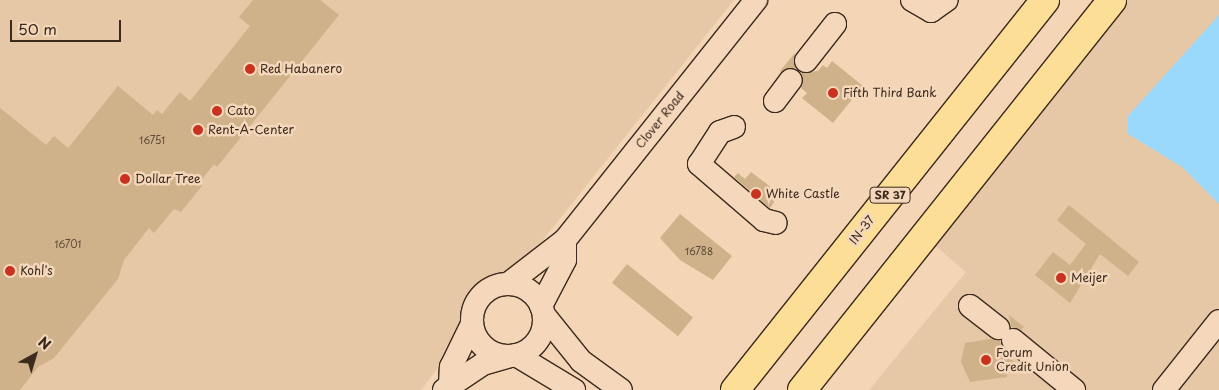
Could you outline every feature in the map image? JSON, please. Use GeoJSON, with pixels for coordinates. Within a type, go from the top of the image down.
{"type":"FeatureCollection","features":[{"type":"Feature","properties":{"kind":"highway","name":"IN-37"},"geometry":{"type":"LineString","coordinates":[[735,390],[1045,0]]}},
{"type":"Feature","properties":{"kind":"highway"},"geometry":{"type":"LineString","coordinates":[[802,390],[1112,0]]}},
{"type":"Feature","properties":{"kind":"street","name":"Clover Road"},"geometry":{"type":"LineString","coordinates":[[508,284],[565,240],[756,0]]}},
{"type":"Feature","properties":{"kind":"street"},"geometry":{"type":"LineString","coordinates":[[912,0],[931,12],[947,0]]}},
{"type":"Feature","properties":{"kind":"street"},"geometry":{"type":"LineString","coordinates":[[806,62],[836,24]]}},
{"type":"Feature","properties":{"kind":"street"},"geometry":{"type":"LineString","coordinates":[[775,102],[792,80]]}},
{"type":"Feature","properties":{"kind":"street"},"geometry":{"type":"LineString","coordinates":[[734,127],[720,132],[699,164],[764,220],[776,223]]}},
{"type":"Feature","properties":{"kind":"street"},"geometry":{"type":"LineString","coordinates":[[447,387],[483,364],[514,355],[540,336],[542,310],[565,260],[565,240]]}},
{"type":"Feature","properties":{"kind":"street"},"geometry":{"type":"LineString","coordinates":[[447,387],[451,367],[472,324],[478,300],[486,291],[508,284],[532,293],[542,310],[580,361],[621,390]]}},
{"type":"Feature","properties":{"kind":"street"},"geometry":{"type":"LineString","coordinates":[[970,306],[1074,390]]}},
{"type":"Feature","properties":{"kind":"street"},"geometry":{"type":"LineString","coordinates":[[1164,390],[1219,321]]}},
{"type":"Feature","properties":{"kind":"street"},"geometry":{"type":"LineString","coordinates":[[472,324],[481,344],[514,355],[574,390]]}},
{"type":"Feature","properties":{"kind":"shaded area"},"geometry":{"type":"Polygon","coordinates":[[[0,0],[734,0],[531,255],[504,271],[466,309],[441,364],[421,390],[0,390],[0,0]]]}},
{"type":"Feature","properties":{"kind":"shaded area"},"geometry":{"type":"Polygon","coordinates":[[[1125,0],[1219,0],[1219,390],[869,390],[966,272],[932,243],[1125,0]]]}},
{"type":"Feature","properties":{"kind":"water"},"geometry":{"type":"Polygon","coordinates":[[[1219,15],[1219,204],[1182,167],[1128,134],[1128,116],[1219,15]]]}},
{"type":"Feature","properties":{"kind":"building"},"geometry":{"type":"Polygon","coordinates":[[[253,0],[320,0],[339,15],[217,167],[214,164],[199,183],[202,186],[181,212],[174,209],[154,233],[149,228],[124,260],[118,279],[54,358],[38,367],[20,390],[0,390],[0,108],[46,145],[54,136],[68,148],[118,86],[153,115],[157,110],[162,114],[180,92],[190,101],[250,26],[239,17],[253,0]]]}},
{"type":"Feature","properties":{"kind":"building"},"geometry":{"type":"Polygon","coordinates":[[[795,53],[795,68],[781,72],[780,71],[795,53]]]}},
{"type":"Feature","properties":{"kind":"building"},"geometry":{"type":"Polygon","coordinates":[[[832,61],[863,86],[833,123],[802,98],[807,93],[801,88],[802,73],[818,71],[823,65],[827,68],[832,61]]]}},
{"type":"Feature","properties":{"kind":"building"},"geometry":{"type":"Polygon","coordinates":[[[751,172],[780,194],[770,208],[734,177],[738,173],[745,179],[751,172]]]}},
{"type":"Feature","properties":{"kind":"building"},"geometry":{"type":"Polygon","coordinates":[[[1069,205],[1139,262],[1128,276],[1100,254],[1070,303],[1035,275],[1053,252],[1070,265],[1086,244],[1057,220],[1069,205]]]}},
{"type":"Feature","properties":{"kind":"building"},"geometry":{"type":"Polygon","coordinates":[[[680,214],[732,256],[713,280],[680,260],[660,238],[680,214]]]}},
{"type":"Feature","properties":{"kind":"building"},"geometry":{"type":"Polygon","coordinates":[[[627,264],[693,317],[678,336],[612,283],[627,264]]]}},
{"type":"Feature","properties":{"kind":"building"},"geometry":{"type":"Polygon","coordinates":[[[1009,315],[1024,327],[1021,330],[1011,327],[1009,315]]]}},
{"type":"Feature","properties":{"kind":"building"},"geometry":{"type":"Polygon","coordinates":[[[990,339],[1000,341],[1003,353],[1016,363],[1006,364],[1007,377],[970,382],[961,362],[965,343],[990,339]]]}},
{"type":"Feature","properties":{"kind":"place","name":"Red Habanero"},"geometry":{"type":"Point","coordinates":[250,69]}},
{"type":"Feature","properties":{"kind":"place","name":"Fifth Third Bank"},"geometry":{"type":"Point","coordinates":[833,93]}},
{"type":"Feature","properties":{"kind":"place","name":"Cato"},"geometry":{"type":"Point","coordinates":[217,111]}},
{"type":"Feature","properties":{"kind":"place","name":"Rent-A-Center"},"geometry":{"type":"Point","coordinates":[198,130]}},
{"type":"Feature","properties":{"kind":"place","name":"Dollar Tree"},"geometry":{"type":"Point","coordinates":[125,179]}},
{"type":"Feature","properties":{"kind":"place","name":"White Castle"},"geometry":{"type":"Point","coordinates":[756,194]}},
{"type":"Feature","properties":{"kind":"place","name":"Kohl's"},"geometry":{"type":"Point","coordinates":[10,271]}},
{"type":"Feature","properties":{"kind":"place","name":"Meijer"},"geometry":{"type":"Point","coordinates":[1061,278]}},
{"type":"Feature","properties":{"kind":"place","name":"Forum Credit Union"},"geometry":{"type":"Point","coordinates":[986,360]}}]}
